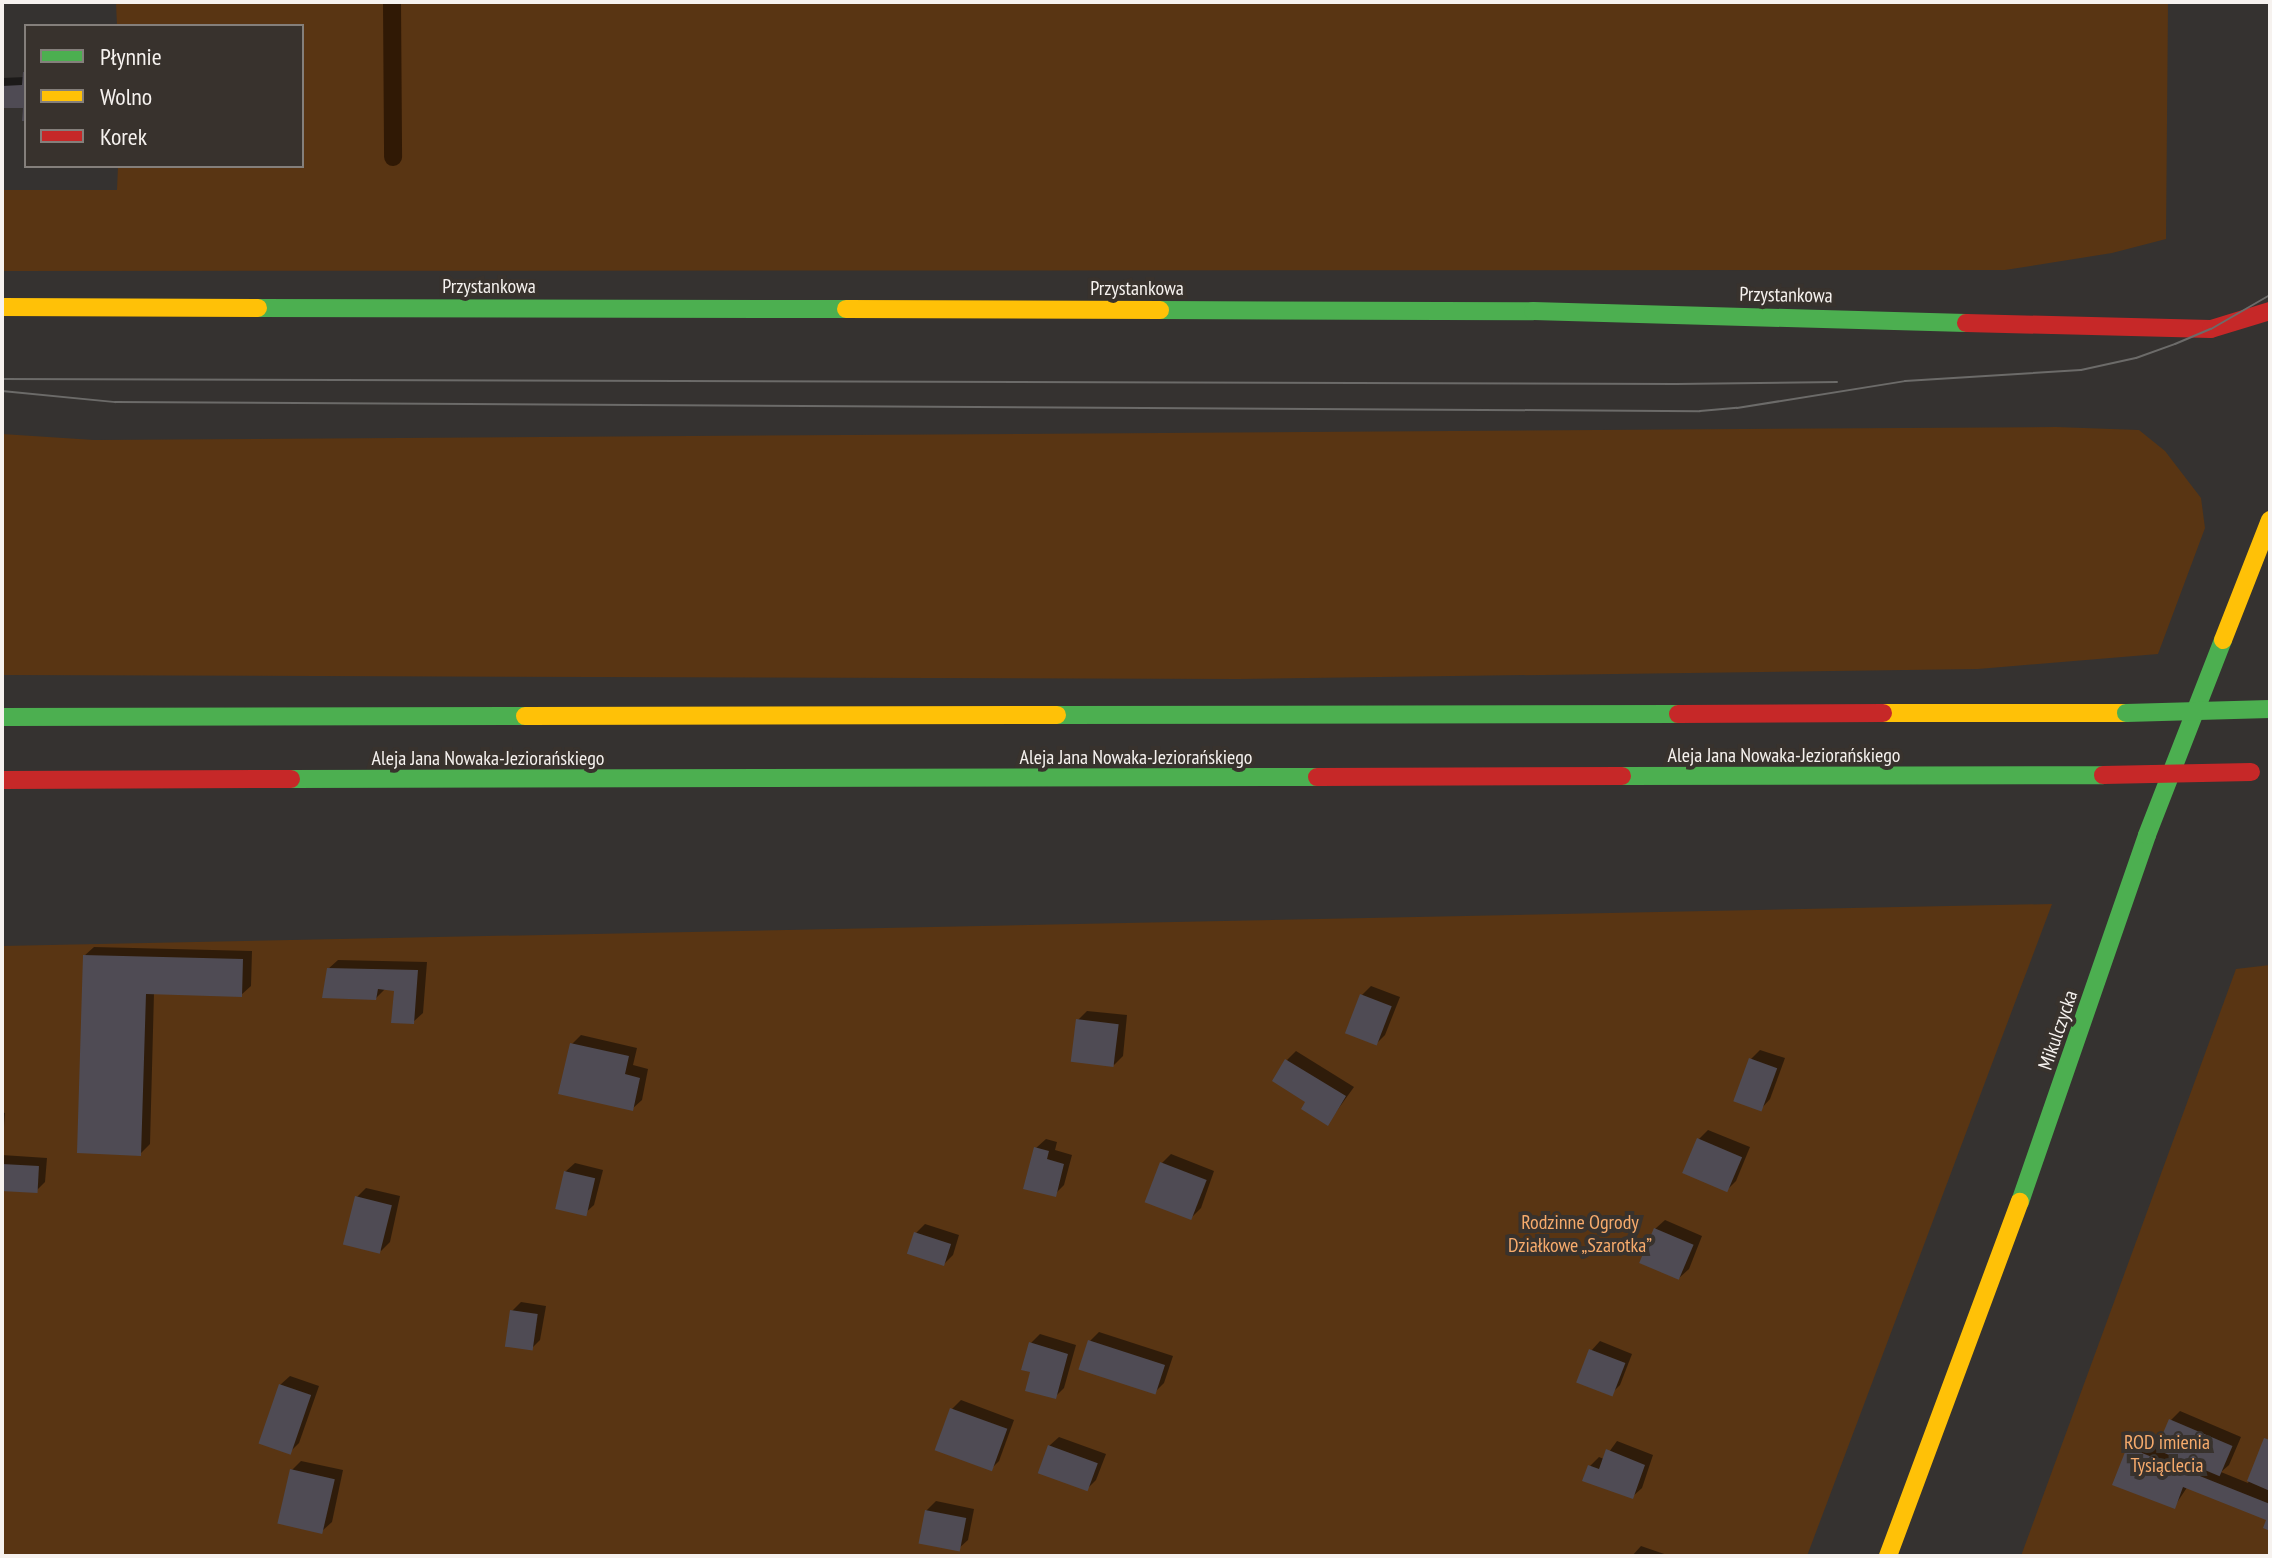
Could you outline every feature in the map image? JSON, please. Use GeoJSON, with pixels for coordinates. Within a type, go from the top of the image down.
{"type":"FeatureCollection","features":[{"type":"Feature","properties":{"kind":"main road","name":"Przystankowa"},"geometry":{"type":"LineString","coordinates":[[2,307],[1533,311],[2211,329],[2270,311]]}},
{"type":"Feature","properties":{"kind":"main road","name":"Mikulczycka"},"geometry":{"type":"LineString","coordinates":[[1888,1556],[2040,1148],[2147,835],[2270,522]]}},
{"type":"Feature","properties":{"kind":"main road","name":"Aleja Jana Nowaka-Jeziorańskiego"},"geometry":{"type":"LineString","coordinates":[[2,717],[2126,713],[2270,709]]}},
{"type":"Feature","properties":{"kind":"main road","name":"Aleja Jana Nowaka-Jeziorańskiego"},"geometry":{"type":"LineString","coordinates":[[2,780],[2103,775],[2270,772]]}},
{"type":"Feature","properties":{"kind":"green space"},"geometry":{"type":"Polygon","coordinates":[[[116,2],[2168,2],[2166,239],[2112,253],[2005,270],[2,271],[2,190],[117,190],[118,168],[304,168],[304,24],[117,24],[116,2]]]}},
{"type":"Feature","properties":{"kind":"green space"},"geometry":{"type":"Polygon","coordinates":[[[2056,427],[2139,430],[2165,451],[2201,498],[2205,528],[2158,654],[1978,669],[1239,679],[2,675],[2,434],[94,440],[2056,427]]]}},
{"type":"Feature","properties":{"kind":"green space","name":"Rodzinne Ogrody Działkowe „Szarotka”"},"geometry":{"type":"Polygon","coordinates":[[[2052,904],[1807,1556],[2,1556],[2,946],[2052,904]]]}},
{"type":"Feature","properties":{"kind":"green space","name":"ROD imienia Tysiąclecia"},"geometry":{"type":"Polygon","coordinates":[[[2270,965],[2270,1556],[2021,1556],[2236,969],[2270,965]]]}},
{"type":"Feature","properties":{"kind":"building"},"geometry":{"type":"Polygon","coordinates":[[[24,72],[24,121],[23,108],[2,108],[2,86],[22,85],[24,72]]]}},
{"type":"Feature","properties":{"kind":"building"},"geometry":{"type":"Polygon","coordinates":[[[83,955],[243,959],[242,997],[146,994],[141,1156],[77,1153],[83,955]]]}},
{"type":"Feature","properties":{"kind":"building"},"geometry":{"type":"Polygon","coordinates":[[[327,968],[418,970],[414,1024],[391,1023],[394,991],[378,989],[376,1000],[322,998],[327,968]]]}},
{"type":"Feature","properties":{"kind":"building"},"geometry":{"type":"Polygon","coordinates":[[[1360,994],[1392,1006],[1377,1045],[1345,1033],[1360,994]]]}},
{"type":"Feature","properties":{"kind":"building"},"geometry":{"type":"Polygon","coordinates":[[[1076,1019],[1119,1024],[1113,1067],[1071,1062],[1076,1019]]]}},
{"type":"Feature","properties":{"kind":"building"},"geometry":{"type":"Polygon","coordinates":[[[570,1043],[629,1056],[625,1074],[640,1078],[633,1111],[558,1094],[570,1043]]]}},
{"type":"Feature","properties":{"kind":"building"},"geometry":{"type":"Polygon","coordinates":[[[1749,1058],[1777,1068],[1761,1111],[1733,1101],[1749,1058]]]}},
{"type":"Feature","properties":{"kind":"building"},"geometry":{"type":"Polygon","coordinates":[[[1285,1059],[1346,1096],[1328,1126],[1301,1109],[1305,1102],[1272,1081],[1285,1059]]]}},
{"type":"Feature","properties":{"kind":"building"},"geometry":{"type":"Polygon","coordinates":[[[1697,1138],[1742,1157],[1727,1192],[1682,1173],[1697,1138]]]}},
{"type":"Feature","properties":{"kind":"building"},"geometry":{"type":"Polygon","coordinates":[[[1034,1147],[1049,1151],[1047,1159],[1064,1164],[1056,1197],[1023,1189],[1034,1147]]]}},
{"type":"Feature","properties":{"kind":"building"},"geometry":{"type":"Polygon","coordinates":[[[1160,1162],[1207,1180],[1191,1220],[1145,1202],[1160,1162]]]}},
{"type":"Feature","properties":{"kind":"building"},"geometry":{"type":"Polygon","coordinates":[[[2,1164],[39,1166],[38,1193],[2,1191],[2,1164]]]}},
{"type":"Feature","properties":{"kind":"building"},"geometry":{"type":"Polygon","coordinates":[[[564,1171],[595,1178],[586,1216],[555,1209],[564,1171]]]}},
{"type":"Feature","properties":{"kind":"building"},"geometry":{"type":"Polygon","coordinates":[[[355,1196],[392,1205],[380,1254],[343,1245],[355,1196]]]}},
{"type":"Feature","properties":{"kind":"building"},"geometry":{"type":"Polygon","coordinates":[[[1654,1228],[1694,1245],[1679,1280],[1639,1263],[1654,1228]]]}},
{"type":"Feature","properties":{"kind":"building"},"geometry":{"type":"Polygon","coordinates":[[[914,1232],[951,1244],[944,1266],[907,1254],[914,1232]]]}},
{"type":"Feature","properties":{"kind":"building"},"geometry":{"type":"Polygon","coordinates":[[[510,1310],[538,1314],[533,1351],[505,1347],[510,1310]]]}},
{"type":"Feature","properties":{"kind":"building"},"geometry":{"type":"Polygon","coordinates":[[[1088,1340],[1165,1365],[1155,1395],[1078,1369],[1088,1340]]]}},
{"type":"Feature","properties":{"kind":"building"},"geometry":{"type":"Polygon","coordinates":[[[1029,1342],[1068,1354],[1056,1399],[1025,1391],[1030,1372],[1021,1370],[1029,1342]]]}},
{"type":"Feature","properties":{"kind":"building"},"geometry":{"type":"Polygon","coordinates":[[[1589,1349],[1625,1363],[1613,1397],[1576,1383],[1589,1349]]]}},
{"type":"Feature","properties":{"kind":"building"},"geometry":{"type":"Polygon","coordinates":[[[279,1384],[311,1395],[291,1455],[258,1444],[279,1384]]]}},
{"type":"Feature","properties":{"kind":"building"},"geometry":{"type":"Polygon","coordinates":[[[950,1408],[1007,1429],[992,1471],[935,1450],[950,1408]]]}},
{"type":"Feature","properties":{"kind":"building"},"geometry":{"type":"Polygon","coordinates":[[[2169,1419],[2233,1446],[2220,1476],[2156,1449],[2169,1419]]]}},
{"type":"Feature","properties":{"kind":"building"},"geometry":{"type":"Polygon","coordinates":[[[2264,1438],[2270,1440],[2270,1491],[2247,1481],[2264,1438]]]}},
{"type":"Feature","properties":{"kind":"building"},"geometry":{"type":"Polygon","coordinates":[[[1048,1445],[1098,1463],[1088,1491],[1038,1473],[1048,1445]]]}},
{"type":"Feature","properties":{"kind":"building"},"geometry":{"type":"Polygon","coordinates":[[[2127,1447],[2270,1504],[2270,1531],[2263,1528],[2266,1520],[2183,1487],[2175,1509],[2112,1485],[2127,1447]]]}},
{"type":"Feature","properties":{"kind":"building"},"geometry":{"type":"Polygon","coordinates":[[[1606,1449],[1645,1465],[1633,1499],[1582,1481],[1588,1465],[1599,1469],[1606,1449]]]}},
{"type":"Feature","properties":{"kind":"building"},"geometry":{"type":"Polygon","coordinates":[[[290,1469],[335,1479],[322,1534],[277,1524],[290,1469]]]}},
{"type":"Feature","properties":{"kind":"building"},"geometry":{"type":"Polygon","coordinates":[[[925,1510],[966,1518],[960,1551],[919,1543],[925,1510]]]}},
{"type":"Feature","properties":{"kind":"waterway"},"geometry":{"type":"LineString","coordinates":[[392,2],[393,157]]}},
{"type":"Feature","properties":{"kind":"tram line"},"geometry":{"type":"LineString","coordinates":[[2,391],[115,402],[1700,411],[1905,381],[2081,370],[2136,358],[2175,344],[2211,329],[2270,295]]}},
{"type":"Feature","properties":{"kind":"tram line"},"geometry":{"type":"LineString","coordinates":[[2,379],[1837,382]]}},
{"type":"Feature","properties":{"kind":"traffic: fast"},"geometry":{"type":"LineString","coordinates":[[258,308],[846,309]]}},
{"type":"Feature","properties":{"kind":"traffic: fast"},"geometry":{"type":"LineString","coordinates":[[1160,310],[1533,311],[1966,323]]}},
{"type":"Feature","properties":{"kind":"traffic: fast"},"geometry":{"type":"LineString","coordinates":[[2020,1202],[2147,835],[2223,640]]}},
{"type":"Feature","properties":{"kind":"traffic: fast"},"geometry":{"type":"LineString","coordinates":[[2126,713],[2270,709]]}},
{"type":"Feature","properties":{"kind":"traffic: fast"},"geometry":{"type":"LineString","coordinates":[[1057,715],[1678,714]]}},
{"type":"Feature","properties":{"kind":"traffic: fast"},"geometry":{"type":"LineString","coordinates":[[2,717],[525,716]]}},
{"type":"Feature","properties":{"kind":"traffic: fast"},"geometry":{"type":"LineString","coordinates":[[1622,776],[2103,775]]}},
{"type":"Feature","properties":{"kind":"traffic: fast"},"geometry":{"type":"LineString","coordinates":[[291,779],[1317,777]]}},
{"type":"Feature","properties":{"kind":"traffic: slow"},"geometry":{"type":"LineString","coordinates":[[2,307],[258,308]]}},
{"type":"Feature","properties":{"kind":"traffic: slow"},"geometry":{"type":"LineString","coordinates":[[846,309],[1160,310]]}},
{"type":"Feature","properties":{"kind":"traffic: slow"},"geometry":{"type":"LineString","coordinates":[[2223,640],[2270,520]]}},
{"type":"Feature","properties":{"kind":"traffic: slow"},"geometry":{"type":"LineString","coordinates":[[1883,713],[2126,713]]}},
{"type":"Feature","properties":{"kind":"traffic: slow"},"geometry":{"type":"LineString","coordinates":[[525,716],[1057,715]]}},
{"type":"Feature","properties":{"kind":"traffic: slow"},"geometry":{"type":"LineString","coordinates":[[1888,1556],[2020,1202]]}},
{"type":"Feature","properties":{"kind":"traffic: jam"},"geometry":{"type":"LineString","coordinates":[[1966,323],[2211,329],[2270,311]]}},
{"type":"Feature","properties":{"kind":"traffic: jam"},"geometry":{"type":"LineString","coordinates":[[1678,714],[1883,713]]}},
{"type":"Feature","properties":{"kind":"traffic: jam"},"geometry":{"type":"LineString","coordinates":[[2103,775],[2251,772]]}},
{"type":"Feature","properties":{"kind":"traffic: jam"},"geometry":{"type":"LineString","coordinates":[[1317,777],[1622,776]]}},
{"type":"Feature","properties":{"kind":"traffic: jam"},"geometry":{"type":"LineString","coordinates":[[2,780],[291,779]]}}]}
